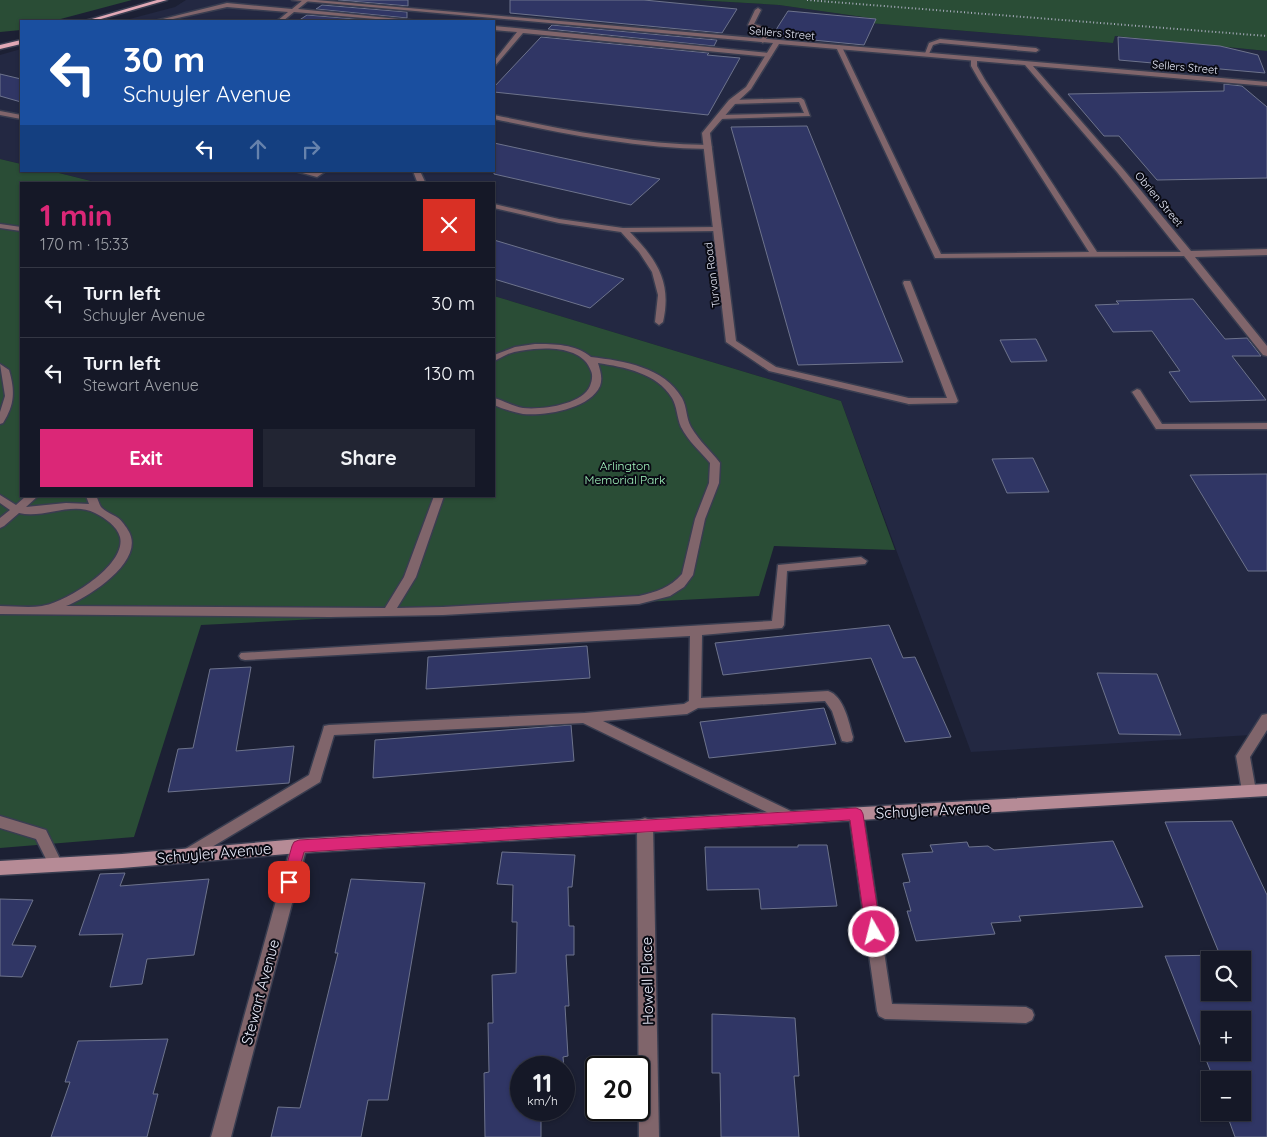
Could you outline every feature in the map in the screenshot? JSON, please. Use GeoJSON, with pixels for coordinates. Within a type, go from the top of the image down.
{"type":"FeatureCollection","features":[{"type":"Feature","properties":{"kind":"main road"},"geometry":{"type":"LineString","coordinates":[[95,20],[164,0]]}},
{"type":"Feature","properties":{"kind":"main road"},"geometry":{"type":"LineString","coordinates":[[92,20],[116,14]]}},
{"type":"Feature","properties":{"kind":"main road"},"geometry":{"type":"LineString","coordinates":[[0,43],[20,40]]}},
{"type":"Feature","properties":{"kind":"main road"},"geometry":{"type":"LineString","coordinates":[[0,47],[20,40]]}},
{"type":"Feature","properties":{"kind":"main road","name":"Schuyler Avenue"},"geometry":{"type":"LineString","coordinates":[[0,868],[185,856],[299,846],[1267,790]]}},
{"type":"Feature","properties":{"kind":"street","name":"Sellers Street"},"geometry":{"type":"LineString","coordinates":[[294,0],[1267,84]]}},
{"type":"Feature","properties":{"kind":"street","name":"Turvan Road"},"geometry":{"type":"LineString","coordinates":[[777,42],[749,88],[732,102],[706,133],[732,342],[773,369],[908,401]]}},
{"type":"Feature","properties":{"kind":"street","name":"Obrien Street"},"geometry":{"type":"LineString","coordinates":[[1028,64],[1068,108],[1189,254],[1267,353]]}},
{"type":"Feature","properties":{"kind":"street"},"geometry":{"type":"LineString","coordinates":[[1189,254],[1267,252]]}},
{"type":"Feature","properties":{"kind":"street","name":"Howell Place"},"geometry":{"type":"LineString","coordinates":[[645,825],[649,1137]]}},
{"type":"Feature","properties":{"kind":"street","name":"Stewart Avenue"},"geometry":{"type":"LineString","coordinates":[[221,1137],[299,846]]}},
{"type":"Feature","properties":{"kind":"lane"},"geometry":{"type":"LineString","coordinates":[[281,20],[304,1]]}},
{"type":"Feature","properties":{"kind":"lane"},"geometry":{"type":"LineString","coordinates":[[162,20],[210,7],[226,5],[404,20]]}},
{"type":"Feature","properties":{"kind":"lane"},"geometry":{"type":"LineString","coordinates":[[758,10],[751,25],[768,30],[764,41]]}},
{"type":"Feature","properties":{"kind":"lane"},"geometry":{"type":"LineString","coordinates":[[495,28],[769,55]]}},
{"type":"Feature","properties":{"kind":"lane"},"geometry":{"type":"LineString","coordinates":[[495,64],[522,30]]}},
{"type":"Feature","properties":{"kind":"lane"},"geometry":{"type":"LineString","coordinates":[[926,55],[931,44],[940,42],[1036,50]]}},
{"type":"Feature","properties":{"kind":"lane"},"geometry":{"type":"LineString","coordinates":[[839,47],[938,256],[1189,254]]}},
{"type":"Feature","properties":{"kind":"lane"},"geometry":{"type":"LineString","coordinates":[[974,59],[974,66],[982,80],[1094,254]]}},
{"type":"Feature","properties":{"kind":"lane"},"geometry":{"type":"LineString","coordinates":[[719,117],[808,115],[801,100],[732,102]]}},
{"type":"Feature","properties":{"kind":"lane"},"geometry":{"type":"LineString","coordinates":[[0,113],[20,117]]}},
{"type":"Feature","properties":{"kind":"lane"},"geometry":{"type":"LineString","coordinates":[[495,117],[632,144],[709,147]]}},
{"type":"Feature","properties":{"kind":"lane"},"geometry":{"type":"LineString","coordinates":[[303,172],[317,175],[322,172]]}},
{"type":"Feature","properties":{"kind":"lane"},"geometry":{"type":"LineString","coordinates":[[495,206],[559,221],[623,230],[718,230]]}},
{"type":"Feature","properties":{"kind":"lane"},"geometry":{"type":"LineString","coordinates":[[0,226],[20,228]]}},
{"type":"Feature","properties":{"kind":"lane"},"geometry":{"type":"LineString","coordinates":[[623,230],[642,250],[659,275],[664,305],[659,322]]}},
{"type":"Feature","properties":{"kind":"lane"},"geometry":{"type":"LineString","coordinates":[[908,283],[953,401],[908,401]]}},
{"type":"Feature","properties":{"kind":"lane"},"geometry":{"type":"LineString","coordinates":[[495,358],[512,349],[532,345],[551,345],[570,349],[588,359],[593,363],[597,373],[596,383],[590,393],[578,402],[544,411],[524,411],[505,407],[495,402]]}},
{"type":"Feature","properties":{"kind":"lane"},"geometry":{"type":"LineString","coordinates":[[0,610],[388,612],[639,600],[666,593],[684,579],[687,574],[700,519],[714,483],[715,463],[688,430],[681,416],[678,400],[671,388],[653,375],[635,368],[588,359]]}},
{"type":"Feature","properties":{"kind":"lane"},"geometry":{"type":"LineString","coordinates":[[0,368],[4,370],[10,388],[11,401],[0,421]]}},
{"type":"Feature","properties":{"kind":"lane"},"geometry":{"type":"LineString","coordinates":[[1137,392],[1159,427],[1267,426]]}},
{"type":"Feature","properties":{"kind":"lane"},"geometry":{"type":"LineString","coordinates":[[0,524],[32,497]]}},
{"type":"Feature","properties":{"kind":"lane"},"geometry":{"type":"LineString","coordinates":[[91,497],[97,509]]}},
{"type":"Feature","properties":{"kind":"lane"},"geometry":{"type":"LineString","coordinates":[[388,612],[410,577],[439,497]]}},
{"type":"Feature","properties":{"kind":"lane"},"geometry":{"type":"LineString","coordinates":[[0,498],[16,510],[36,510],[71,505],[97,509],[120,523],[128,539],[122,559],[96,585],[65,603],[36,611]]}},
{"type":"Feature","properties":{"kind":"lane"},"geometry":{"type":"LineString","coordinates":[[246,656],[778,625],[782,568],[861,561]]}},
{"type":"Feature","properties":{"kind":"lane"},"geometry":{"type":"LineString","coordinates":[[695,703],[696,631]]}},
{"type":"Feature","properties":{"kind":"lane"},"geometry":{"type":"LineString","coordinates":[[185,856],[315,778],[329,730],[584,718],[687,709],[695,703],[828,696],[838,709],[847,737]]}},
{"type":"Feature","properties":{"kind":"lane"},"geometry":{"type":"LineString","coordinates":[[584,718],[792,818]]}},
{"type":"Feature","properties":{"kind":"lane"},"geometry":{"type":"LineString","coordinates":[[1249,791],[1243,756],[1267,720]]}},
{"type":"Feature","properties":{"kind":"lane"},"geometry":{"type":"LineString","coordinates":[[856,814],[885,1011],[1026,1015]]}},
{"type":"Feature","properties":{"kind":"lane"},"geometry":{"type":"LineString","coordinates":[[0,822],[41,834],[56,865]]}},
{"type":"Feature","properties":{"kind":"shaded area"},"geometry":{"type":"Polygon","coordinates":[[[186,0],[695,0],[779,5],[870,18],[870,23],[1113,43],[1115,36],[1267,51],[1267,734],[971,752],[841,401],[495,296],[495,182],[96,182],[55,172],[495,172],[495,20],[126,20],[175,7],[186,0]]]}},
{"type":"Feature","properties":{"kind":"shaded area"},"geometry":{"type":"Polygon","coordinates":[[[20,49],[20,164],[0,159],[0,55],[20,49]]]}},
{"type":"Feature","properties":{"kind":"green space"},"geometry":{"type":"Polygon","coordinates":[[[0,0],[132,0],[57,20],[20,20],[20,30],[0,32],[0,0]]]}},
{"type":"Feature","properties":{"kind":"green space"},"geometry":{"type":"Polygon","coordinates":[[[695,0],[1267,0],[1267,51],[1115,36],[1113,43],[869,23],[870,18],[779,5],[695,0]]]}},
{"type":"Feature","properties":{"kind":"green space","name":"Arlington Memorial Park"},"geometry":{"type":"Polygon","coordinates":[[[0,159],[20,164],[20,172],[55,172],[95,182],[20,182],[20,497],[495,497],[495,296],[841,401],[895,550],[774,546],[759,596],[201,625],[134,837],[0,848],[0,159]]]}},
{"type":"Feature","properties":{"kind":"building"},"geometry":{"type":"Polygon","coordinates":[[[338,0],[408,0],[408,6],[338,0]]]}},
{"type":"Feature","properties":{"kind":"building"},"geometry":{"type":"Polygon","coordinates":[[[510,0],[644,0],[737,9],[722,33],[510,13],[510,0]]]}},
{"type":"Feature","properties":{"kind":"building"},"geometry":{"type":"Polygon","coordinates":[[[322,5],[407,12],[407,18],[316,9],[322,5]]]}},
{"type":"Feature","properties":{"kind":"building"},"geometry":{"type":"Polygon","coordinates":[[[788,11],[876,19],[864,45],[772,36],[788,11]]]}},
{"type":"Feature","properties":{"kind":"building"},"geometry":{"type":"Polygon","coordinates":[[[307,15],[368,20],[300,20],[307,15]]]}},
{"type":"Feature","properties":{"kind":"building"},"geometry":{"type":"Polygon","coordinates":[[[552,25],[717,40],[714,46],[548,29],[552,25]]]}},
{"type":"Feature","properties":{"kind":"building"},"geometry":{"type":"Polygon","coordinates":[[[541,37],[709,53],[707,55],[740,58],[708,115],[495,92],[495,86],[541,37]]]}},
{"type":"Feature","properties":{"kind":"building"},"geometry":{"type":"Polygon","coordinates":[[[1118,37],[1220,46],[1258,55],[1265,73],[1119,60],[1118,37]]]}},
{"type":"Feature","properties":{"kind":"building"},"geometry":{"type":"Polygon","coordinates":[[[0,74],[20,79],[20,102],[0,96],[0,74]]]}},
{"type":"Feature","properties":{"kind":"building"},"geometry":{"type":"Polygon","coordinates":[[[1224,84],[1242,86],[1267,107],[1267,178],[1157,180],[1119,136],[1104,136],[1068,94],[1224,91],[1224,84]]]}},
{"type":"Feature","properties":{"kind":"building"},"geometry":{"type":"Polygon","coordinates":[[[807,126],[903,362],[798,365],[731,127],[807,126]]]}},
{"type":"Feature","properties":{"kind":"building"},"geometry":{"type":"Polygon","coordinates":[[[495,143],[660,179],[631,205],[494,174],[495,143]]]}},
{"type":"Feature","properties":{"kind":"building"},"geometry":{"type":"Polygon","coordinates":[[[495,240],[624,279],[590,308],[495,279],[495,240]]]}},
{"type":"Feature","properties":{"kind":"building"},"geometry":{"type":"Polygon","coordinates":[[[1193,299],[1225,339],[1247,338],[1261,356],[1232,356],[1266,400],[1190,402],[1169,372],[1180,371],[1152,331],[1113,332],[1095,305],[1119,304],[1116,301],[1193,299]]]}},
{"type":"Feature","properties":{"kind":"building"},"geometry":{"type":"Polygon","coordinates":[[[1036,339],[1047,361],[1011,362],[1000,340],[1036,339]]]}},
{"type":"Feature","properties":{"kind":"building"},"geometry":{"type":"Polygon","coordinates":[[[1033,458],[1049,492],[1007,493],[992,459],[1033,458]]]}},
{"type":"Feature","properties":{"kind":"building"},"geometry":{"type":"Polygon","coordinates":[[[1267,474],[1267,571],[1248,571],[1190,475],[1267,474]]]}},
{"type":"Feature","properties":{"kind":"building"},"geometry":{"type":"Polygon","coordinates":[[[889,625],[903,658],[915,657],[951,737],[905,742],[871,658],[723,675],[715,643],[889,625]]]}},
{"type":"Feature","properties":{"kind":"building"},"geometry":{"type":"Polygon","coordinates":[[[587,646],[590,678],[426,689],[428,657],[587,646]]]}},
{"type":"Feature","properties":{"kind":"building"},"geometry":{"type":"Polygon","coordinates":[[[251,667],[236,751],[294,746],[289,783],[168,792],[178,749],[193,748],[210,669],[251,667]]]}},
{"type":"Feature","properties":{"kind":"building"},"geometry":{"type":"Polygon","coordinates":[[[1097,673],[1157,674],[1181,735],[1119,734],[1097,673]]]}},
{"type":"Feature","properties":{"kind":"building"},"geometry":{"type":"Polygon","coordinates":[[[824,708],[836,744],[709,758],[700,722],[824,708]]]}},
{"type":"Feature","properties":{"kind":"building"},"geometry":{"type":"Polygon","coordinates":[[[571,725],[574,761],[373,778],[375,740],[571,725]]]}},
{"type":"Feature","properties":{"kind":"building"},"geometry":{"type":"Polygon","coordinates":[[[1232,821],[1267,895],[1267,1137],[1235,1137],[1229,1121],[1251,1121],[1251,1071],[1210,1071],[1206,1061],[1251,1061],[1251,1011],[1201,1011],[1201,1047],[1165,956],[1201,955],[1201,1001],[1251,1001],[1251,951],[1218,951],[1165,822],[1232,821]]]}},
{"type":"Feature","properties":{"kind":"building"},"geometry":{"type":"Polygon","coordinates":[[[1113,841],[1143,907],[1019,916],[1021,921],[991,923],[995,934],[916,941],[907,911],[911,911],[903,883],[910,882],[902,854],[933,852],[930,845],[967,842],[969,847],[988,846],[994,850],[1113,841]]]}},
{"type":"Feature","properties":{"kind":"building"},"geometry":{"type":"Polygon","coordinates":[[[798,845],[827,845],[837,906],[761,909],[759,889],[707,890],[705,847],[798,847],[798,845]]]}},
{"type":"Feature","properties":{"kind":"building"},"geometry":{"type":"Polygon","coordinates":[[[502,852],[575,855],[572,887],[568,887],[569,926],[574,926],[574,955],[566,955],[569,1006],[565,1006],[568,1056],[510,1056],[510,1121],[541,1121],[541,1137],[485,1137],[484,1073],[489,1072],[488,1023],[493,1023],[492,975],[516,973],[517,922],[512,922],[513,885],[497,884],[502,852]]]}},
{"type":"Feature","properties":{"kind":"building"},"geometry":{"type":"Polygon","coordinates":[[[125,873],[120,886],[209,879],[194,955],[147,959],[142,984],[110,987],[123,934],[79,935],[100,874],[125,873]]]}},
{"type":"Feature","properties":{"kind":"building"},"geometry":{"type":"Polygon","coordinates":[[[351,879],[425,883],[388,1100],[368,1100],[361,1137],[271,1137],[278,1107],[300,1108],[338,953],[335,953],[351,879]]]}},
{"type":"Feature","properties":{"kind":"building"},"geometry":{"type":"Polygon","coordinates":[[[0,899],[33,900],[12,945],[36,946],[22,977],[0,976],[0,899]]]}},
{"type":"Feature","properties":{"kind":"building"},"geometry":{"type":"Polygon","coordinates":[[[712,1014],[795,1018],[799,1076],[794,1076],[799,1137],[721,1137],[720,1073],[712,1073],[712,1014]]]}},
{"type":"Feature","properties":{"kind":"building"},"geometry":{"type":"Polygon","coordinates":[[[168,1039],[153,1094],[158,1094],[147,1137],[51,1137],[70,1082],[65,1082],[78,1041],[168,1039]]]}},
{"type":"Feature","properties":{"kind":"railway"},"geometry":{"type":"LineString","coordinates":[[807,0],[1267,36]]}},
{"type":"Feature","properties":{"kind":"route"},"geometry":{"type":"LineString","coordinates":[[289,882],[299,846],[856,814],[874,932]]}}]}
